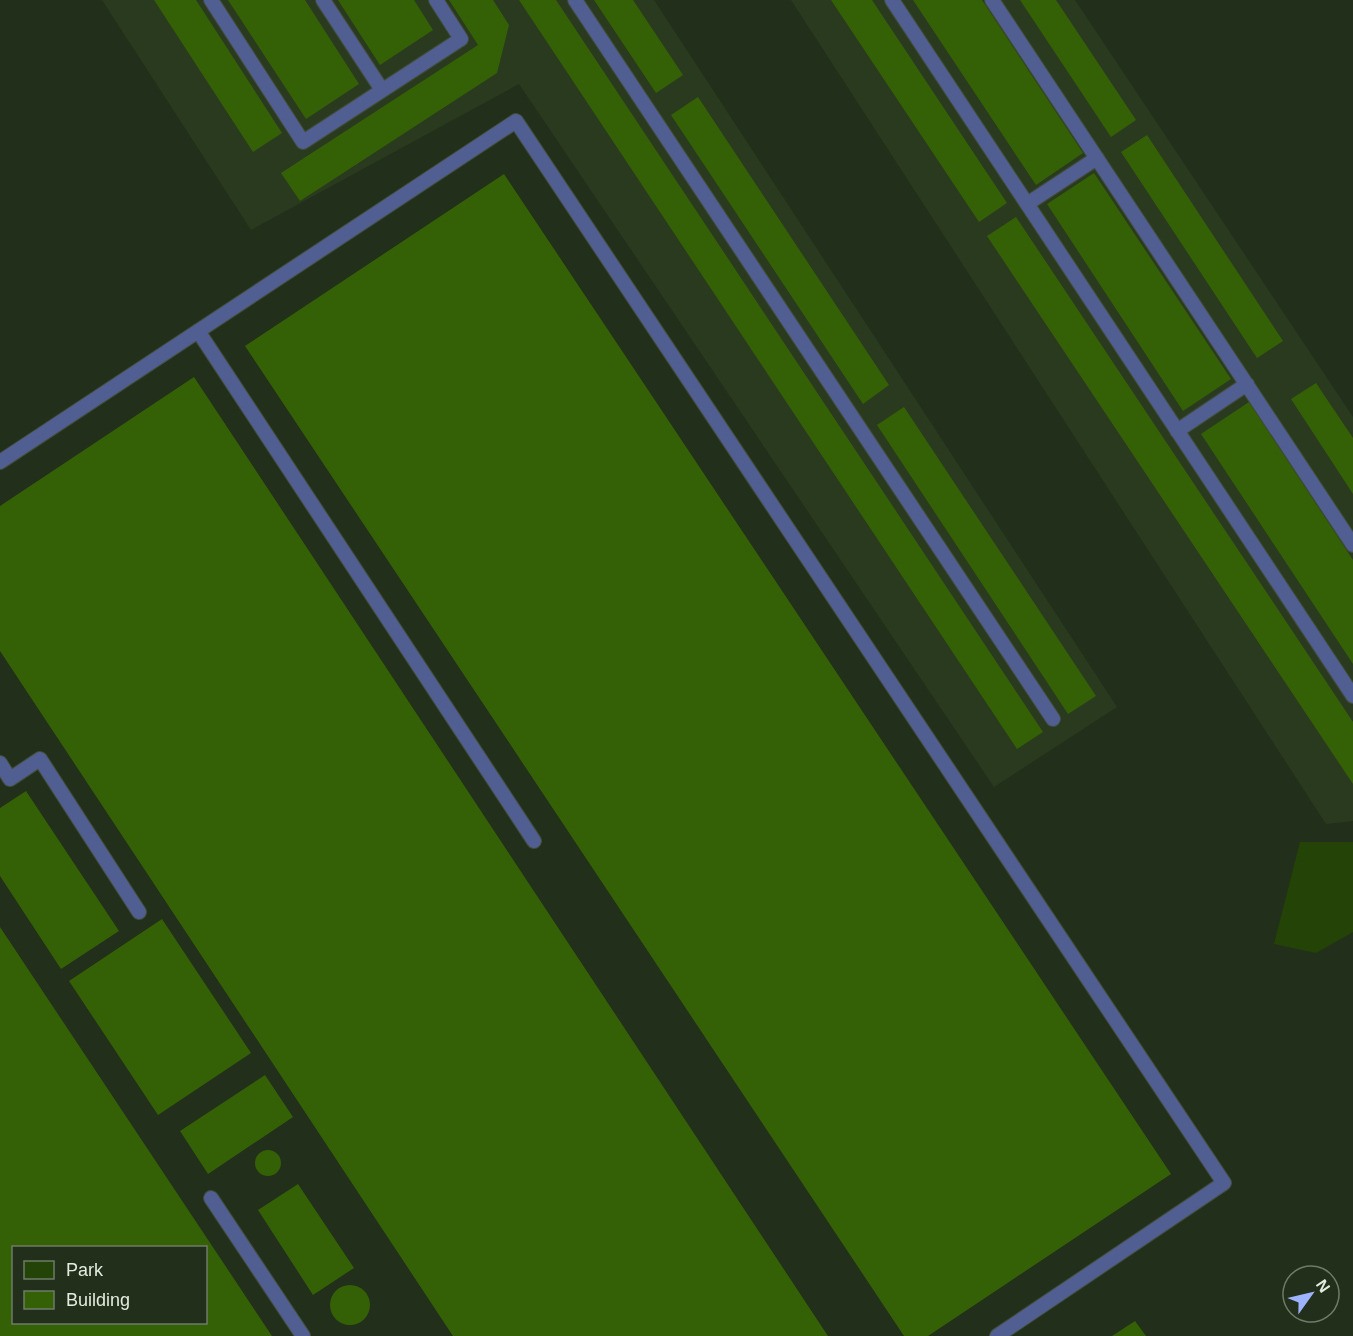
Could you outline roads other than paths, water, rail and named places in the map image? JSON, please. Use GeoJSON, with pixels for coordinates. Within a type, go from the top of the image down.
{"type":"FeatureCollection","features":[{"type":"Feature","properties":{"kind":"lane"},"geometry":{"type":"LineString","coordinates":[[211,0],[303,142],[461,39],[436,0]]}},
{"type":"Feature","properties":{"kind":"lane"},"geometry":{"type":"LineString","coordinates":[[323,0],[382,90]]}},
{"type":"Feature","properties":{"kind":"lane"},"geometry":{"type":"LineString","coordinates":[[575,0],[1053,719]]}},
{"type":"Feature","properties":{"kind":"lane"},"geometry":{"type":"LineString","coordinates":[[892,0],[1353,696]]}},
{"type":"Feature","properties":{"kind":"lane"},"geometry":{"type":"LineString","coordinates":[[992,0],[1353,545]]}},
{"type":"Feature","properties":{"kind":"lane"},"geometry":{"type":"LineString","coordinates":[[0,462],[516,121],[1224,1183],[997,1336]]}},
{"type":"Feature","properties":{"kind":"lane"},"geometry":{"type":"LineString","coordinates":[[1027,204],[1097,158]]}},
{"type":"Feature","properties":{"kind":"lane"},"geometry":{"type":"LineString","coordinates":[[198,331],[534,841]]}},
{"type":"Feature","properties":{"kind":"lane"},"geometry":{"type":"LineString","coordinates":[[1177,431],[1247,384]]}},
{"type":"Feature","properties":{"kind":"lane"},"geometry":{"type":"LineString","coordinates":[[0,763],[10,779],[40,759],[139,912]]}},
{"type":"Feature","properties":{"kind":"lane"},"geometry":{"type":"LineString","coordinates":[[211,1198],[303,1336]]}}]}
